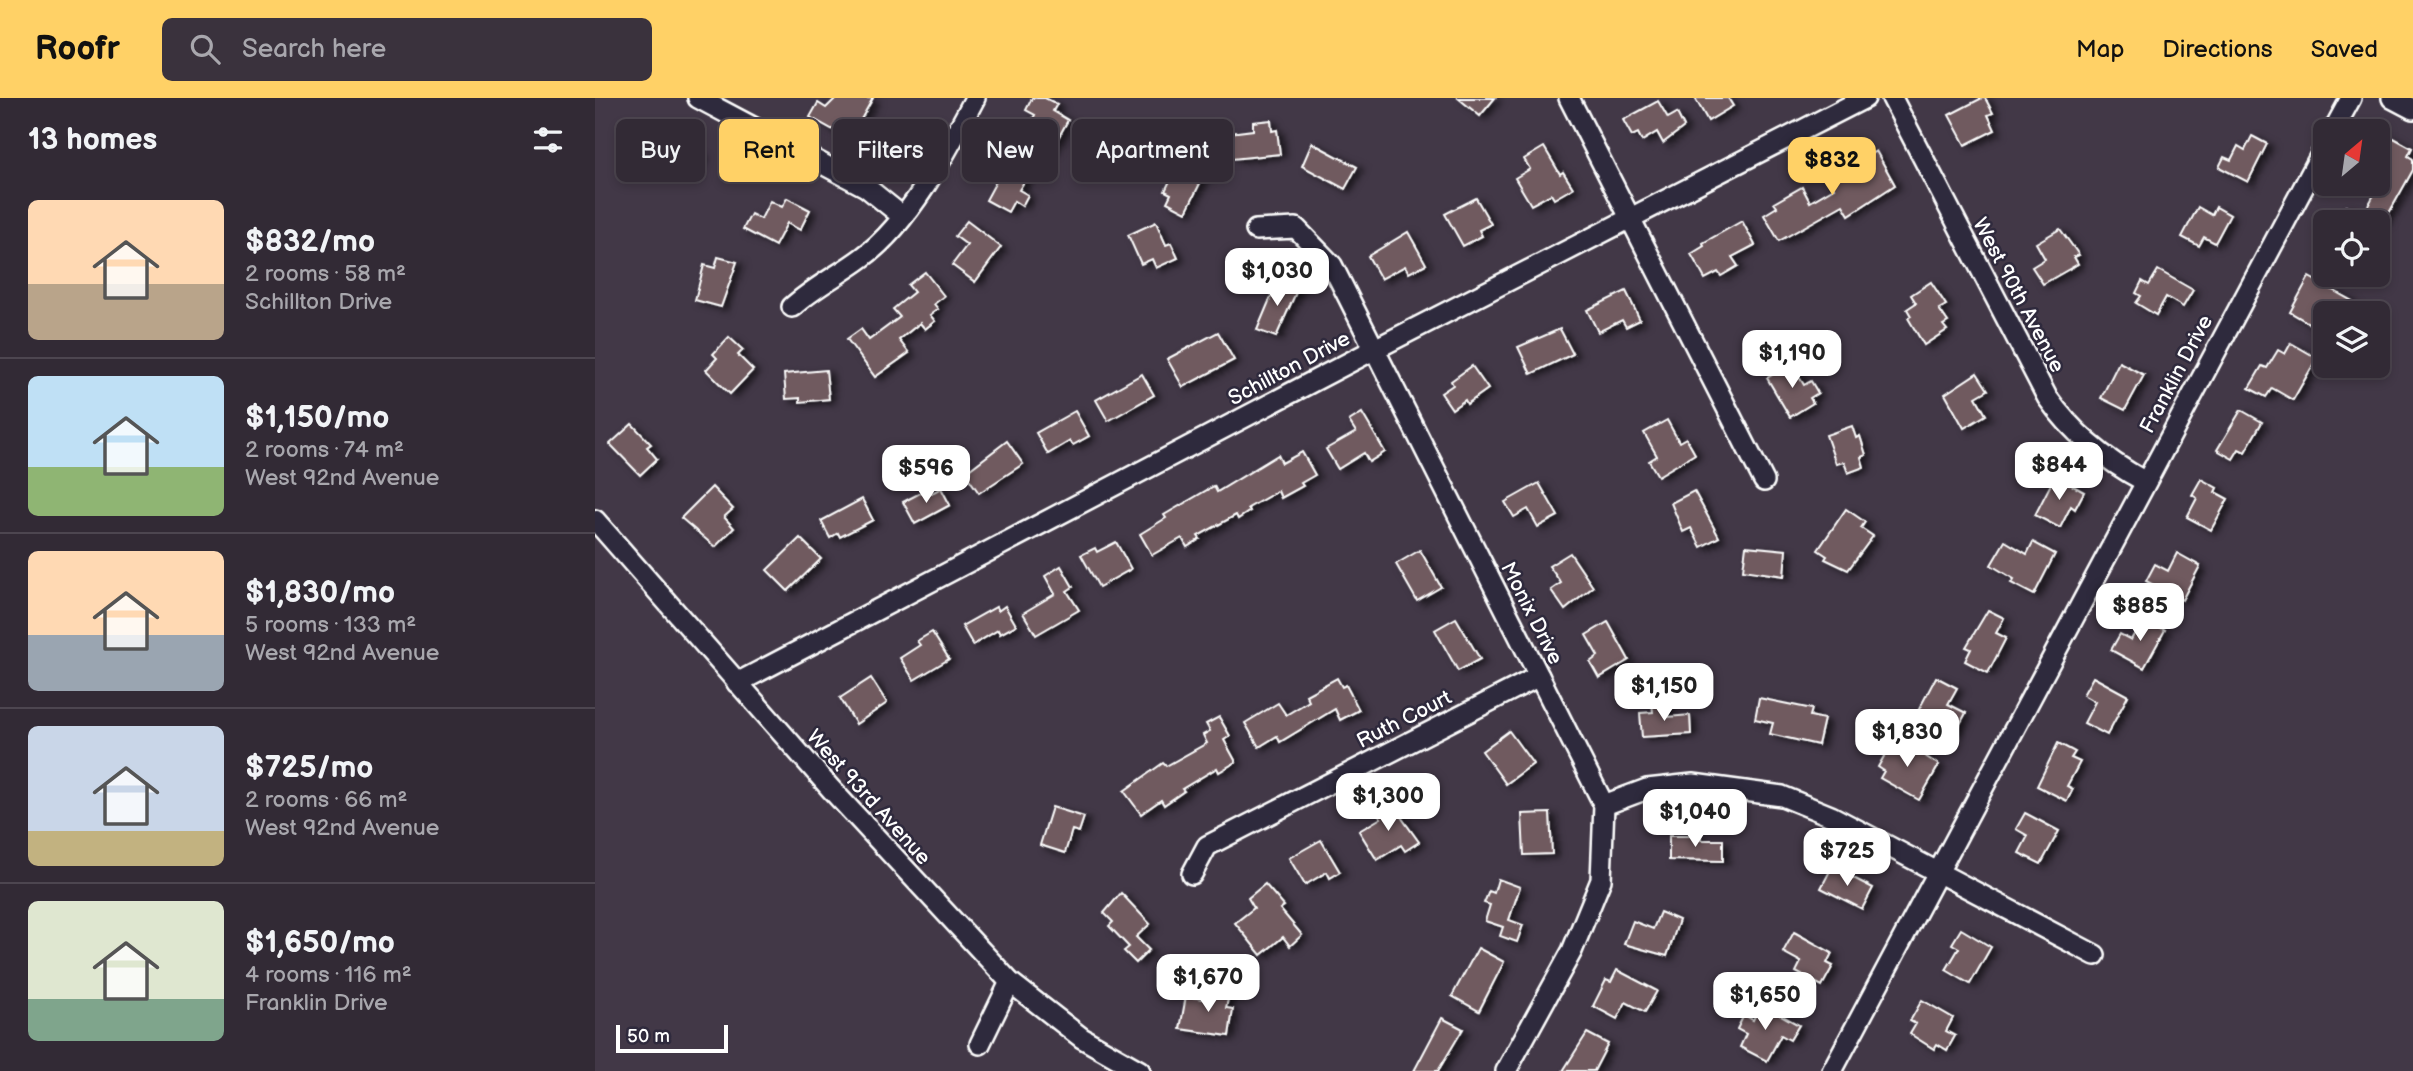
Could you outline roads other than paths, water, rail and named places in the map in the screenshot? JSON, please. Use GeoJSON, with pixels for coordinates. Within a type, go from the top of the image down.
{"type":"FeatureCollection","features":[{"type":"Feature","properties":{"kind":"street"},"geometry":{"type":"LineString","coordinates":[[698,98],[866,187],[902,216]]}},
{"type":"Feature","properties":{"kind":"street"},"geometry":{"type":"LineString","coordinates":[[792,307],[810,290],[863,257],[902,216],[975,98]]}},
{"type":"Feature","properties":{"kind":"street"},"geometry":{"type":"LineString","coordinates":[[1569,98],[1764,481]]}},
{"type":"Feature","properties":{"kind":"street","name":"Schillton Drive"},"geometry":{"type":"LineString","coordinates":[[737,682],[1630,216],[1865,98]]}},
{"type":"Feature","properties":{"kind":"street","name":"West 90th Avenue"},"geometry":{"type":"LineString","coordinates":[[1892,98],[2047,397],[2067,423],[2091,446],[2144,481]]}},
{"type":"Feature","properties":{"kind":"street"},"geometry":{"type":"LineString","coordinates":[[2340,119],[2351,98]]}},
{"type":"Feature","properties":{"kind":"street"},"geometry":{"type":"LineString","coordinates":[[2392,98],[2413,109]]}},
{"type":"Feature","properties":{"kind":"street","name":"Franklin Drive"},"geometry":{"type":"LineString","coordinates":[[1832,1071],[1940,872],[2144,481],[2313,169]]}},
{"type":"Feature","properties":{"kind":"street","name":"Monix Drive"},"geometry":{"type":"LineString","coordinates":[[1256,230],[1296,228],[1332,265],[1604,805],[1601,880],[1573,951],[1506,1071]]}},
{"type":"Feature","properties":{"kind":"street","name":"West 93rd Avenue"},"geometry":{"type":"LineString","coordinates":[[595,520],[921,889],[1010,982],[1082,1038],[1140,1071]]}},
{"type":"Feature","properties":{"kind":"street","name":"Ruth Court"},"geometry":{"type":"LineString","coordinates":[[1192,874],[1207,846],[1539,676]]}},
{"type":"Feature","properties":{"kind":"street"},"geometry":{"type":"LineString","coordinates":[[1604,805],[1647,789],[1693,784],[1782,796],[1831,816],[2095,955]]}},
{"type":"Feature","properties":{"kind":"street"},"geometry":{"type":"LineString","coordinates":[[979,1044],[1010,982]]}}]}
